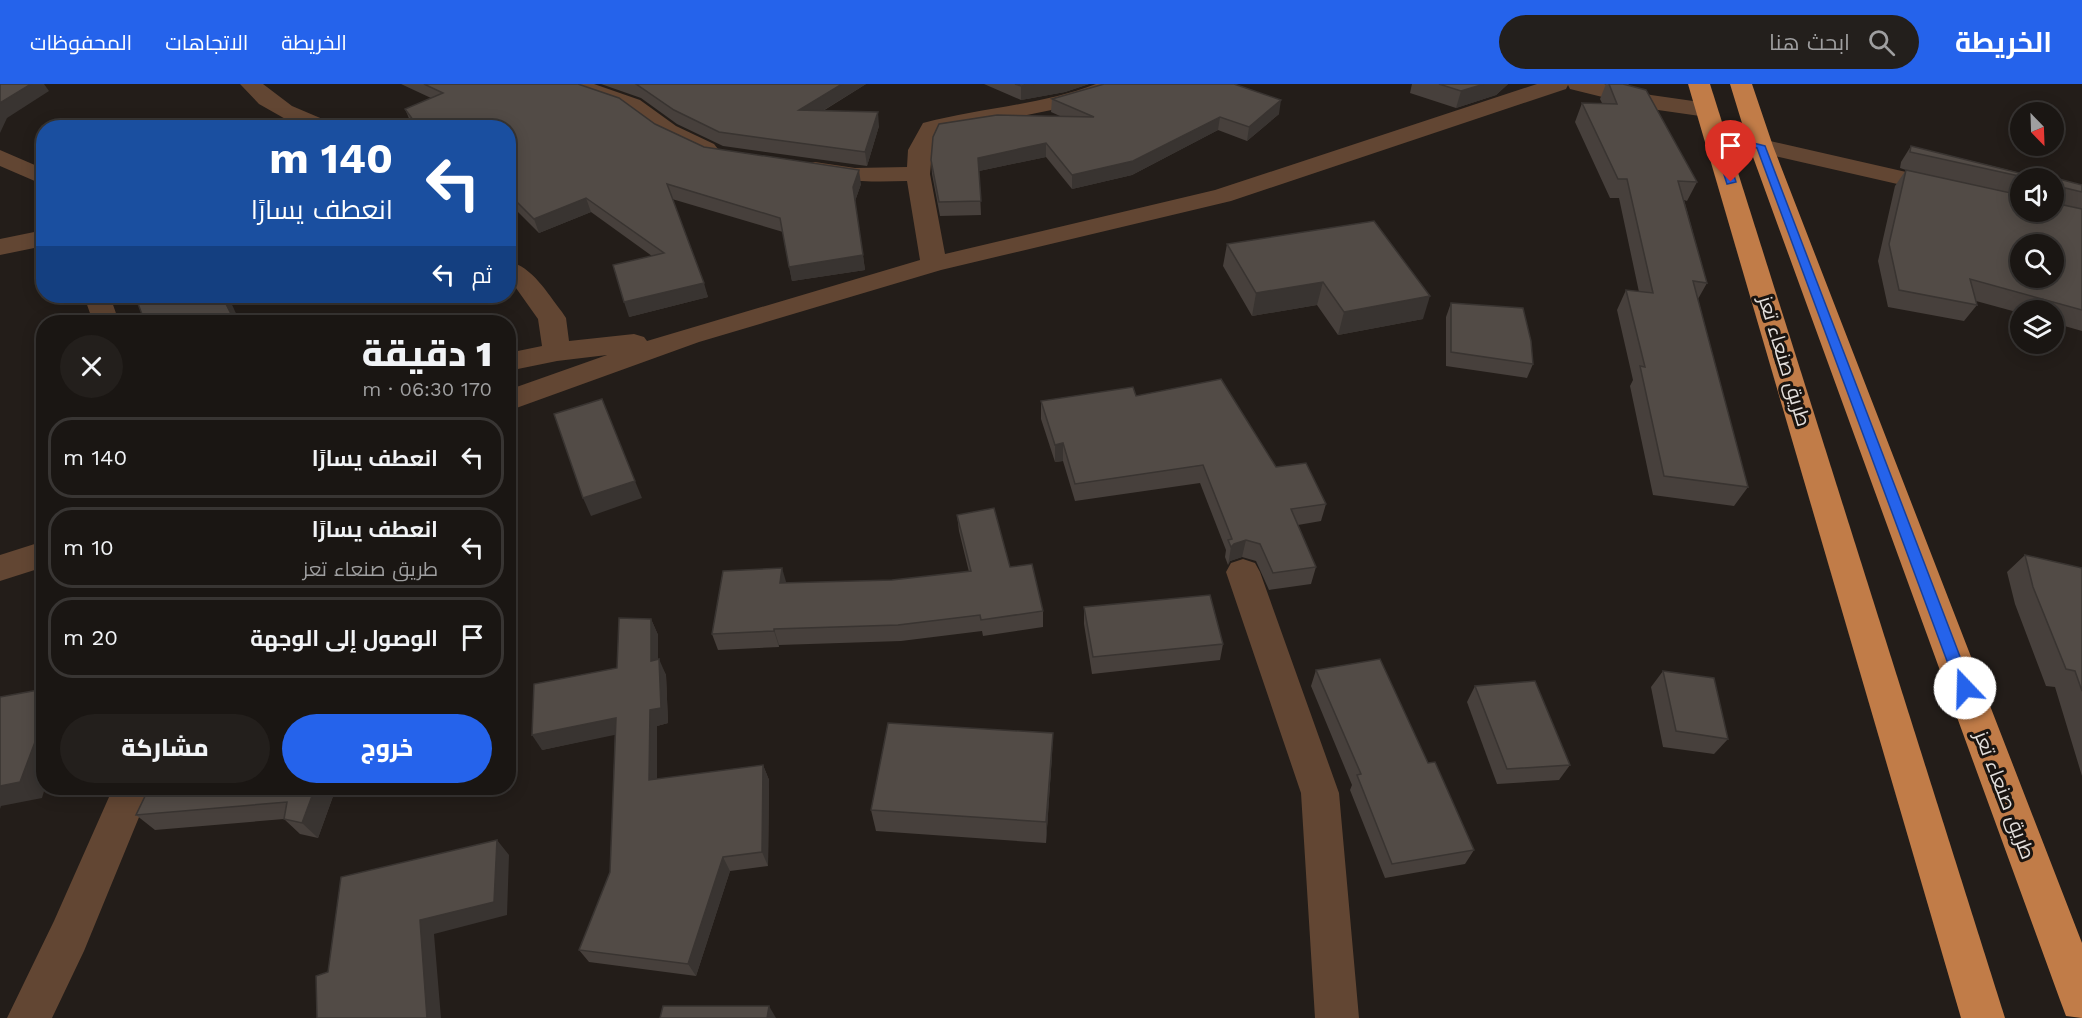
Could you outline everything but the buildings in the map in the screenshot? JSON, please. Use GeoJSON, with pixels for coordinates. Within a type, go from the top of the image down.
{"type":"FeatureCollection","features":[{"type":"Feature","properties":{"kind":"highway","name":"طريق صنعاء تعز"},"geometry":{"type":"LineString","coordinates":[[1741,84],[1761,146],[2082,1000]]}},
{"type":"Feature","properties":{"kind":"highway"},"geometry":{"type":"LineString","coordinates":[[1708,110],[1761,146]]}},
{"type":"Feature","properties":{"kind":"highway","name":"طريق صنعاء تعز"},"geometry":{"type":"LineString","coordinates":[[1708,110],[1983,1018]]}},
{"type":"Feature","properties":{"kind":"street"},"geometry":{"type":"LineString","coordinates":[[250,84],[271,103],[303,120]]}},
{"type":"Feature","properties":{"kind":"street"},"geometry":{"type":"LineString","coordinates":[[573,84],[632,105],[668,131],[716,154],[727,156]]}},
{"type":"Feature","properties":{"kind":"street"},"geometry":{"type":"LineString","coordinates":[[934,264],[918,174],[920,150],[931,128],[965,117],[1051,105],[1116,84]]}},
{"type":"Feature","properties":{"kind":"street"},"geometry":{"type":"LineString","coordinates":[[516,398],[689,336],[934,264],[1222,196],[1558,84]]}},
{"type":"Feature","properties":{"kind":"street"},"geometry":{"type":"LineString","coordinates":[[1578,84],[1651,102],[1708,110]]}},
{"type":"Feature","properties":{"kind":"street"},"geometry":{"type":"LineString","coordinates":[[1761,146],[2010,204]]}},
{"type":"Feature","properties":{"kind":"street"},"geometry":{"type":"LineString","coordinates":[[0,157],[36,174]]}},
{"type":"Feature","properties":{"kind":"street"},"geometry":{"type":"LineString","coordinates":[[793,166],[855,175],[918,174]]}},
{"type":"Feature","properties":{"kind":"street"},"geometry":{"type":"LineString","coordinates":[[0,247],[36,240]]}},
{"type":"Feature","properties":{"kind":"street"},"geometry":{"type":"LineString","coordinates":[[516,275],[525,282],[552,318],[557,352]]}},
{"type":"Feature","properties":{"kind":"street"},"geometry":{"type":"LineString","coordinates":[[516,360],[557,352],[689,336]]}},
{"type":"Feature","properties":{"kind":"street"},"geometry":{"type":"LineString","coordinates":[[0,568],[36,557]]}},
{"type":"Feature","properties":{"kind":"street"},"geometry":{"type":"LineString","coordinates":[[1243,572],[1320,793],[1336,1018]]}},
{"type":"Feature","properties":{"kind":"street"},"geometry":{"type":"LineString","coordinates":[[29,1018],[69,936],[129,795]]}},
{"type":"Feature","properties":{"kind":"route"},"geometry":{"type":"LineString","coordinates":[[1731,182],[1717,137],[1761,146],[1965,688]]}}]}
